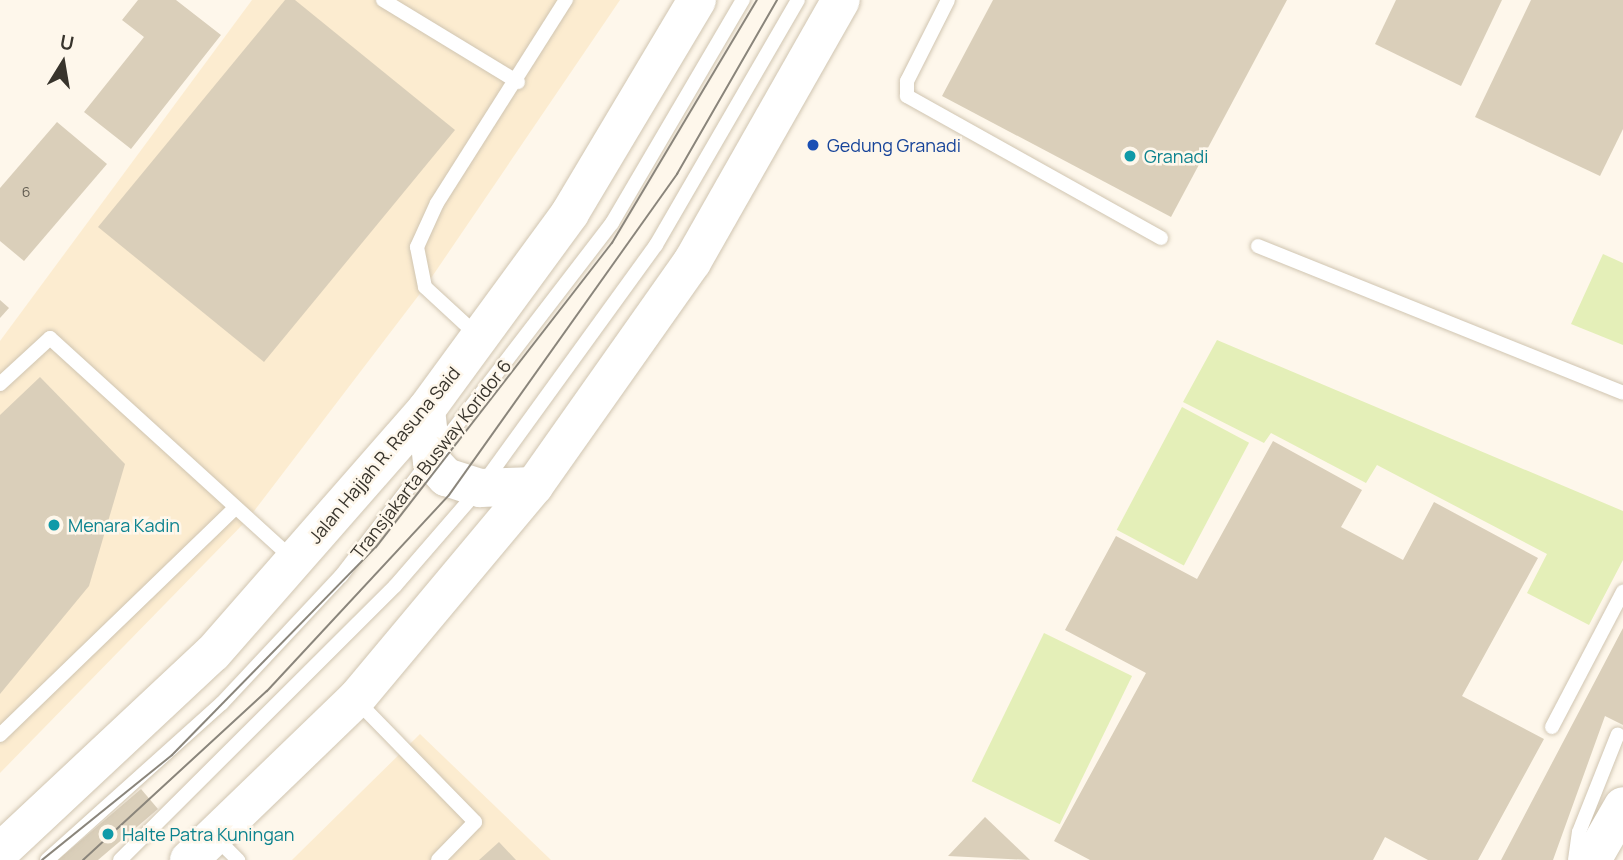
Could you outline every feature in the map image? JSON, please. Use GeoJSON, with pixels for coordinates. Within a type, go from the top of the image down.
{"type":"FeatureCollection","features":[{"type":"Feature","properties":{"kind":"main road"},"geometry":{"type":"LineString","coordinates":[[214,852],[356,699],[534,486],[692,262],[841,0]]}},
{"type":"Feature","properties":{"kind":"main road","name":"Jalan Hajjah R. Rasuna Said"},"geometry":{"type":"LineString","coordinates":[[5,839],[213,653],[426,410],[570,213],[685,4]]}},
{"type":"Feature","properties":{"kind":"main road"},"geometry":{"type":"LineString","coordinates":[[426,410],[432,461],[446,477],[480,488],[534,486]]}},
{"type":"Feature","properties":{"kind":"main road"},"geometry":{"type":"LineString","coordinates":[[1592,860],[1623,806]]}},
{"type":"Feature","properties":{"kind":"lane"},"geometry":{"type":"LineString","coordinates":[[383,0],[518,82]]}},
{"type":"Feature","properties":{"kind":"lane"},"geometry":{"type":"LineString","coordinates":[[480,339],[425,287],[417,247],[437,203],[518,82],[566,0]]}},
{"type":"Feature","properties":{"kind":"lane","name":"Transjakarta Busway Koridor 6"},"geometry":{"type":"LineString","coordinates":[[47,860],[222,703],[341,576],[432,461],[612,223],[743,0]]}},
{"type":"Feature","properties":{"kind":"lane"},"geometry":{"type":"LineString","coordinates":[[120,860],[386,596],[480,488],[656,245],[798,0]]}},
{"type":"Feature","properties":{"kind":"lane"},"geometry":{"type":"LineString","coordinates":[[948,0],[907,81],[907,96],[1161,238]]}},
{"type":"Feature","properties":{"kind":"lane"},"geometry":{"type":"LineString","coordinates":[[1258,246],[1623,393]]}},
{"type":"Feature","properties":{"kind":"lane"},"geometry":{"type":"LineString","coordinates":[[0,384],[50,338],[295,561]]}},
{"type":"Feature","properties":{"kind":"lane"},"geometry":{"type":"LineString","coordinates":[[0,735],[235,508]]}},
{"type":"Feature","properties":{"kind":"lane"},"geometry":{"type":"LineString","coordinates":[[1552,727],[1623,592]]}},
{"type":"Feature","properties":{"kind":"lane"},"geometry":{"type":"LineString","coordinates":[[356,699],[475,822],[438,860]]}},
{"type":"Feature","properties":{"kind":"lane"},"geometry":{"type":"LineString","coordinates":[[1575,860],[1579,832],[1618,734]]}},
{"type":"Feature","properties":{"kind":"shaded area"},"geometry":{"type":"Polygon","coordinates":[[[252,0],[620,0],[425,287],[248,519],[0,773],[0,341],[252,0]]]}},
{"type":"Feature","properties":{"kind":"shaded area"},"geometry":{"type":"Polygon","coordinates":[[[420,734],[551,860],[292,860],[420,734]]]}},
{"type":"Feature","properties":{"kind":"green space"},"geometry":{"type":"Polygon","coordinates":[[[1603,254],[1623,263],[1623,345],[1571,324],[1603,254]]]}},
{"type":"Feature","properties":{"kind":"green space"},"geometry":{"type":"Polygon","coordinates":[[[1217,340],[1623,511],[1623,560],[1589,625],[1527,593],[1547,554],[1377,465],[1366,483],[1271,433],[1264,443],[1183,402],[1217,340]]]}},
{"type":"Feature","properties":{"kind":"green space"},"geometry":{"type":"Polygon","coordinates":[[[1182,407],[1249,443],[1184,565],[1117,530],[1182,407]]]}},
{"type":"Feature","properties":{"kind":"green space"},"geometry":{"type":"Polygon","coordinates":[[[1044,633],[1132,676],[1060,824],[972,781],[1044,633]]]}},
{"type":"Feature","properties":{"kind":"building"},"geometry":{"type":"Polygon","coordinates":[[[138,0],[176,0],[221,35],[131,149],[84,112],[144,37],[122,20],[138,0]]]}},
{"type":"Feature","properties":{"kind":"building"},"geometry":{"type":"Polygon","coordinates":[[[285,0],[295,0],[455,130],[264,362],[98,227],[285,0]]]}},
{"type":"Feature","properties":{"kind":"building","name":"Granadi"},"geometry":{"type":"Polygon","coordinates":[[[993,0],[1287,0],[1171,217],[942,96],[993,0]]]}},
{"type":"Feature","properties":{"kind":"building"},"geometry":{"type":"Polygon","coordinates":[[[1396,0],[1502,0],[1461,86],[1375,44],[1396,0]]]}},
{"type":"Feature","properties":{"kind":"building"},"geometry":{"type":"Polygon","coordinates":[[[1531,0],[1623,0],[1623,129],[1600,176],[1475,117],[1531,0]]]}},
{"type":"Feature","properties":{"kind":"building"},"geometry":{"type":"Polygon","coordinates":[[[57,122],[107,164],[24,261],[0,241],[0,188],[57,122]]]}},
{"type":"Feature","properties":{"kind":"building"},"geometry":{"type":"Polygon","coordinates":[[[0,300],[9,308],[0,318],[0,300]]]}},
{"type":"Feature","properties":{"kind":"building","name":"Menara Kadin"},"geometry":{"type":"Polygon","coordinates":[[[40,377],[125,464],[89,586],[0,694],[0,415],[40,377]]]}},
{"type":"Feature","properties":{"kind":"building"},"geometry":{"type":"Polygon","coordinates":[[[1273,441],[1362,490],[1341,527],[1403,560],[1434,502],[1538,558],[1462,696],[1544,739],[1478,860],[1428,860],[1385,837],[1373,860],[1090,860],[1054,841],[1146,673],[1065,630],[1116,536],[1197,579],[1273,441]]]}},
{"type":"Feature","properties":{"kind":"building"},"geometry":{"type":"Polygon","coordinates":[[[1623,628],[1623,725],[1605,716],[1553,860],[1501,860],[1623,628]]]}},
{"type":"Feature","properties":{"kind":"building","name":"Halte Patra Kuningan"},"geometry":{"type":"Polygon","coordinates":[[[141,789],[158,809],[98,860],[58,860],[141,789]]]}},
{"type":"Feature","properties":{"kind":"building"},"geometry":{"type":"Polygon","coordinates":[[[985,817],[1030,860],[948,856],[985,817]]]}},
{"type":"Feature","properties":{"kind":"building"},"geometry":{"type":"Polygon","coordinates":[[[499,842],[516,860],[479,860],[499,842]]]}},
{"type":"Feature","properties":{"kind":"tram line"},"geometry":{"type":"LineString","coordinates":[[42,860],[172,755],[376,547],[612,243],[757,0]]}},
{"type":"Feature","properties":{"kind":"tram line"},"geometry":{"type":"LineString","coordinates":[[83,860],[267,691],[449,495],[677,174],[777,0]]}},
{"type":"Feature","properties":{"kind":"place","name":"Gedung Granadi"},"geometry":{"type":"Point","coordinates":[813,145]}},
{"type":"Feature","properties":{"kind":"place","name":"Granadi"},"geometry":{"type":"Point","coordinates":[1130,156]}},
{"type":"Feature","properties":{"kind":"place","name":"Menara Kadin"},"geometry":{"type":"Point","coordinates":[54,525]}},
{"type":"Feature","properties":{"kind":"place","name":"Halte Patra Kuningan"},"geometry":{"type":"Point","coordinates":[108,834]}}]}
